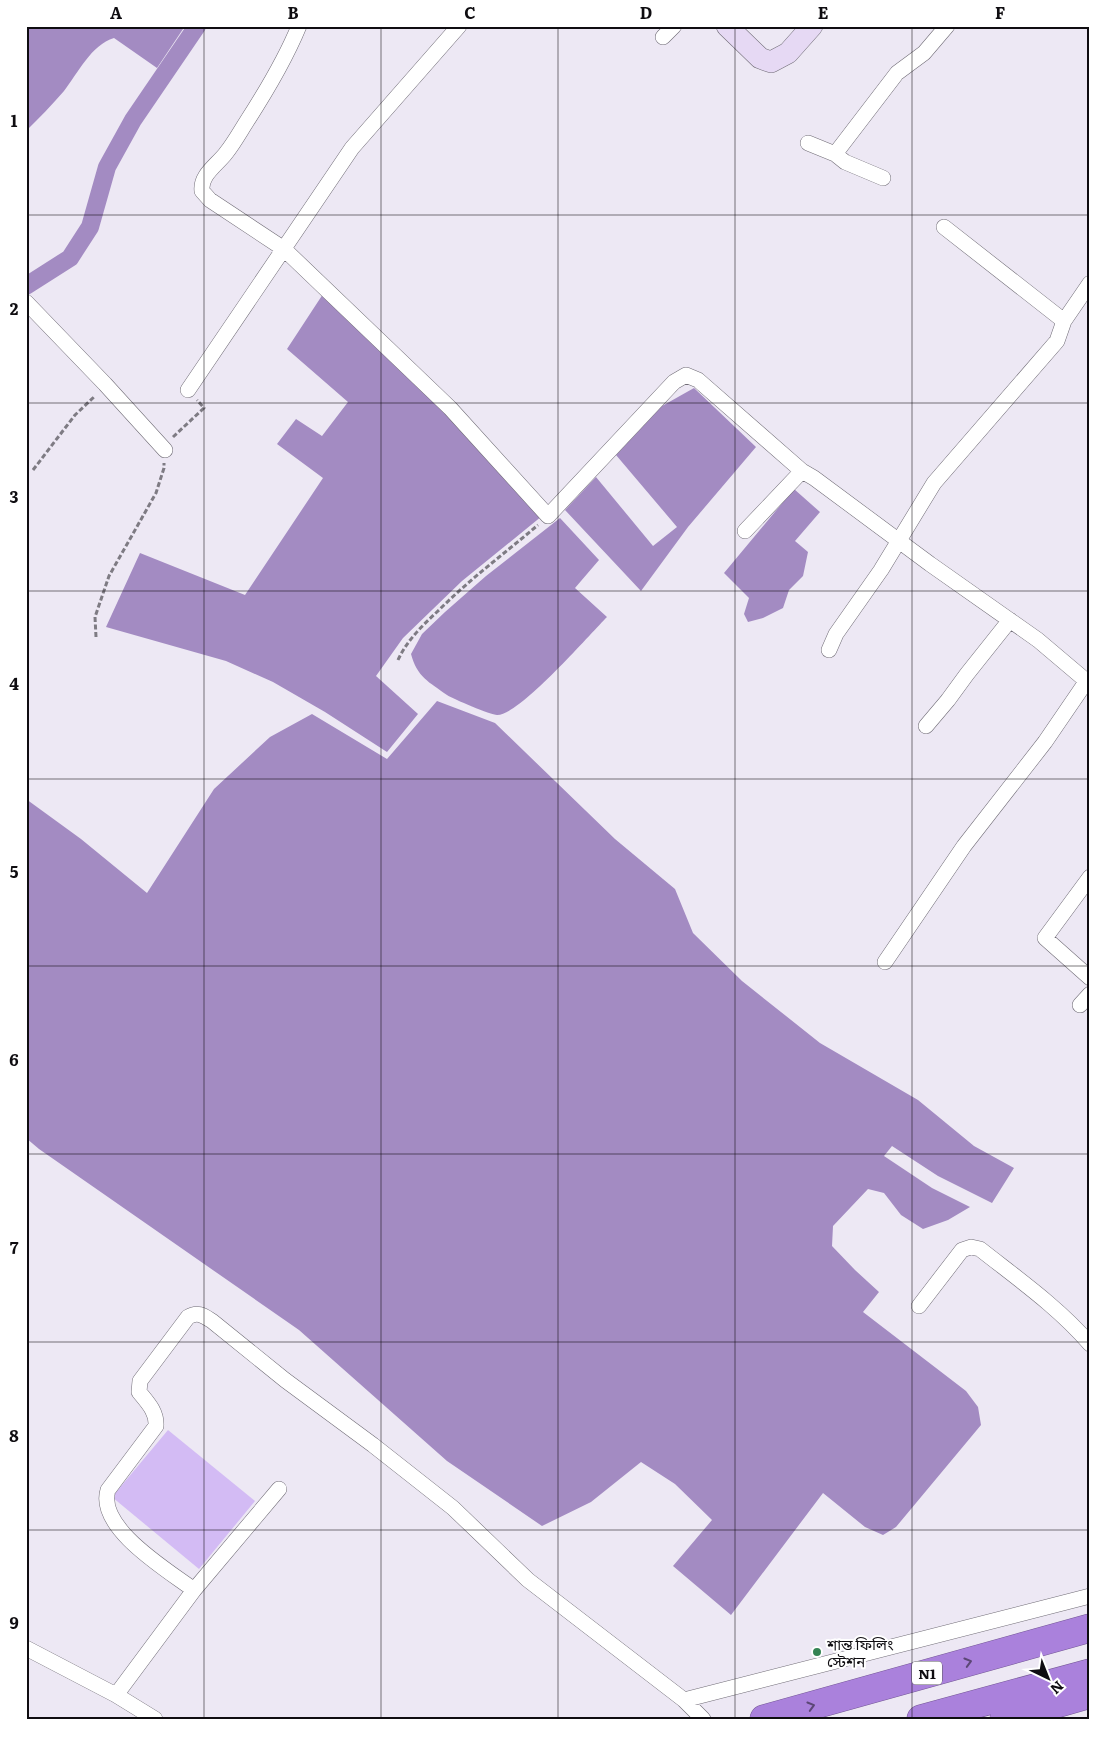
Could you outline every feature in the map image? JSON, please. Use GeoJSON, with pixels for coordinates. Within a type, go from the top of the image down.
{"type":"FeatureCollection","features":[{"type":"Feature","properties":{"kind":"highway","name":"N1"},"geometry":{"type":"LineString","coordinates":[[764,1719],[1090,1628]]}},
{"type":"Feature","properties":{"kind":"highway"},"geometry":{"type":"LineString","coordinates":[[921,1719],[1090,1673]]}},
{"type":"Feature","properties":{"kind":"highway"},"geometry":{"type":"LineString","coordinates":[[1004,1719],[1090,1694]]}},
{"type":"Feature","properties":{"kind":"street"},"geometry":{"type":"LineString","coordinates":[[299,26],[288,52],[265,93],[226,154],[202,182],[201,189],[210,200],[284,248],[450,408],[548,516],[674,382],[686,375],[698,380],[802,471],[1038,640],[1088,683],[964,846],[885,962]]}},
{"type":"Feature","properties":{"kind":"street"},"geometry":{"type":"LineString","coordinates":[[188,390],[352,148],[459,26]]}},
{"type":"Feature","properties":{"kind":"street"},"geometry":{"type":"LineString","coordinates":[[663,37],[674,26]]}},
{"type":"Feature","properties":{"kind":"street"},"geometry":{"type":"LineString","coordinates":[[727,26],[760,58],[771,62],[788,53],[812,26]]}},
{"type":"Feature","properties":{"kind":"street"},"geometry":{"type":"LineString","coordinates":[[835,154],[897,73],[924,53],[947,26]]}},
{"type":"Feature","properties":{"kind":"street"},"geometry":{"type":"LineString","coordinates":[[808,143],[835,154],[845,162],[883,178]]}},
{"type":"Feature","properties":{"kind":"street"},"geometry":{"type":"LineString","coordinates":[[944,227],[1064,321]]}},
{"type":"Feature","properties":{"kind":"street"},"geometry":{"type":"LineString","coordinates":[[829,650],[836,634],[881,570],[934,483],[1057,341],[1064,321],[1090,283]]}},
{"type":"Feature","properties":{"kind":"street"},"geometry":{"type":"LineString","coordinates":[[26,302],[105,384],[164,450]]}},
{"type":"Feature","properties":{"kind":"street"},"geometry":{"type":"LineString","coordinates":[[745,531],[802,471]]}},
{"type":"Feature","properties":{"kind":"street"},"geometry":{"type":"LineString","coordinates":[[926,726],[936,717],[1010,620]]}},
{"type":"Feature","properties":{"kind":"street"},"geometry":{"type":"LineString","coordinates":[[1090,877],[1045,938],[1090,978]]}},
{"type":"Feature","properties":{"kind":"street"},"geometry":{"type":"LineString","coordinates":[[919,1306],[962,1250],[971,1248],[980,1250],[1038,1294],[1079,1331],[1090,1344]]}},
{"type":"Feature","properties":{"kind":"street"},"geometry":{"type":"LineString","coordinates":[[194,1590],[136,1546],[121,1532],[109,1513],[106,1497],[108,1490],[156,1426],[157,1418],[148,1402],[139,1392],[140,1381],[188,1317],[193,1314],[201,1314],[453,1508],[528,1580],[684,1700],[703,1719]]}},
{"type":"Feature","properties":{"kind":"street"},"geometry":{"type":"LineString","coordinates":[[116,1695],[194,1590],[279,1488]]}},
{"type":"Feature","properties":{"kind":"street"},"geometry":{"type":"LineString","coordinates":[[684,1700],[1090,1596]]}},
{"type":"Feature","properties":{"kind":"street"},"geometry":{"type":"LineString","coordinates":[[26,1648],[116,1695],[155,1719]]}},
{"type":"Feature","properties":{"kind":"path"},"geometry":{"type":"LineString","coordinates":[[33,470],[75,415],[105,384]]}},
{"type":"Feature","properties":{"kind":"path"},"geometry":{"type":"LineString","coordinates":[[96,638],[95,617],[109,576],[156,493],[164,468],[164,450],[168,441],[204,408],[188,390]]}},
{"type":"Feature","properties":{"kind":"path"},"geometry":{"type":"LineString","coordinates":[[398,660],[404,646],[462,587],[548,516]]}},
{"type":"Feature","properties":{"kind":"shaded area"},"geometry":{"type":"Polygon","coordinates":[[[26,26],[185,26],[157,68],[114,38],[98,47],[64,91],[26,131],[26,26]]]}},
{"type":"Feature","properties":{"kind":"shaded area"},"geometry":{"type":"Polygon","coordinates":[[[323,294],[422,389],[542,516],[462,581],[403,638],[376,676],[418,714],[387,752],[325,712],[273,682],[226,661],[106,627],[140,553],[245,595],[323,478],[277,444],[296,419],[322,436],[348,402],[287,349],[323,294]]]}},
{"type":"Feature","properties":{"kind":"shaded area"},"geometry":{"type":"Polygon","coordinates":[[[694,388],[756,447],[688,527],[641,591],[565,510],[596,477],[653,546],[677,527],[616,455],[662,406],[694,388]]]}},
{"type":"Feature","properties":{"kind":"shaded area"},"geometry":{"type":"Polygon","coordinates":[[[794,489],[820,512],[795,541],[808,552],[803,576],[789,590],[783,608],[763,618],[748,622],[744,614],[749,598],[724,573],[794,489]]]}},
{"type":"Feature","properties":{"kind":"shaded area"},"geometry":{"type":"Polygon","coordinates":[[[560,518],[599,560],[575,588],[607,617],[554,673],[521,703],[507,712],[497,715],[493,714],[447,695],[420,674],[414,662],[411,654],[422,634],[486,576],[560,518]]]}},
{"type":"Feature","properties":{"kind":"shaded area"},"geometry":{"type":"Polygon","coordinates":[[[437,701],[495,723],[615,839],[675,889],[693,933],[742,981],[820,1043],[918,1100],[974,1146],[1014,1168],[992,1203],[938,1176],[892,1146],[884,1156],[932,1188],[970,1207],[948,1220],[923,1229],[901,1215],[884,1193],[868,1189],[833,1226],[832,1246],[879,1292],[863,1312],[966,1391],[978,1407],[981,1425],[896,1527],[883,1535],[865,1527],[823,1493],[731,1615],[673,1566],[712,1520],[675,1484],[641,1462],[591,1502],[542,1526],[447,1461],[299,1330],[39,1149],[26,1138],[26,799],[81,839],[147,893],[214,789],[270,737],[312,714],[387,759],[437,701]]]}},
{"type":"Feature","properties":{"kind":"shaded area"},"geometry":{"type":"Polygon","coordinates":[[[168,1430],[255,1501],[199,1569],[112,1497],[168,1430]]]}},
{"type":"Feature","properties":{"kind":"waterway"},"geometry":{"type":"LineString","coordinates":[[26,286],[70,258],[90,227],[107,167],[133,120],[197,26]]}},
{"type":"Feature","properties":{"kind":"place","name":"শান্ত ফিলিং স্টেশন"},"geometry":{"type":"Point","coordinates":[817,1652]}}]}
